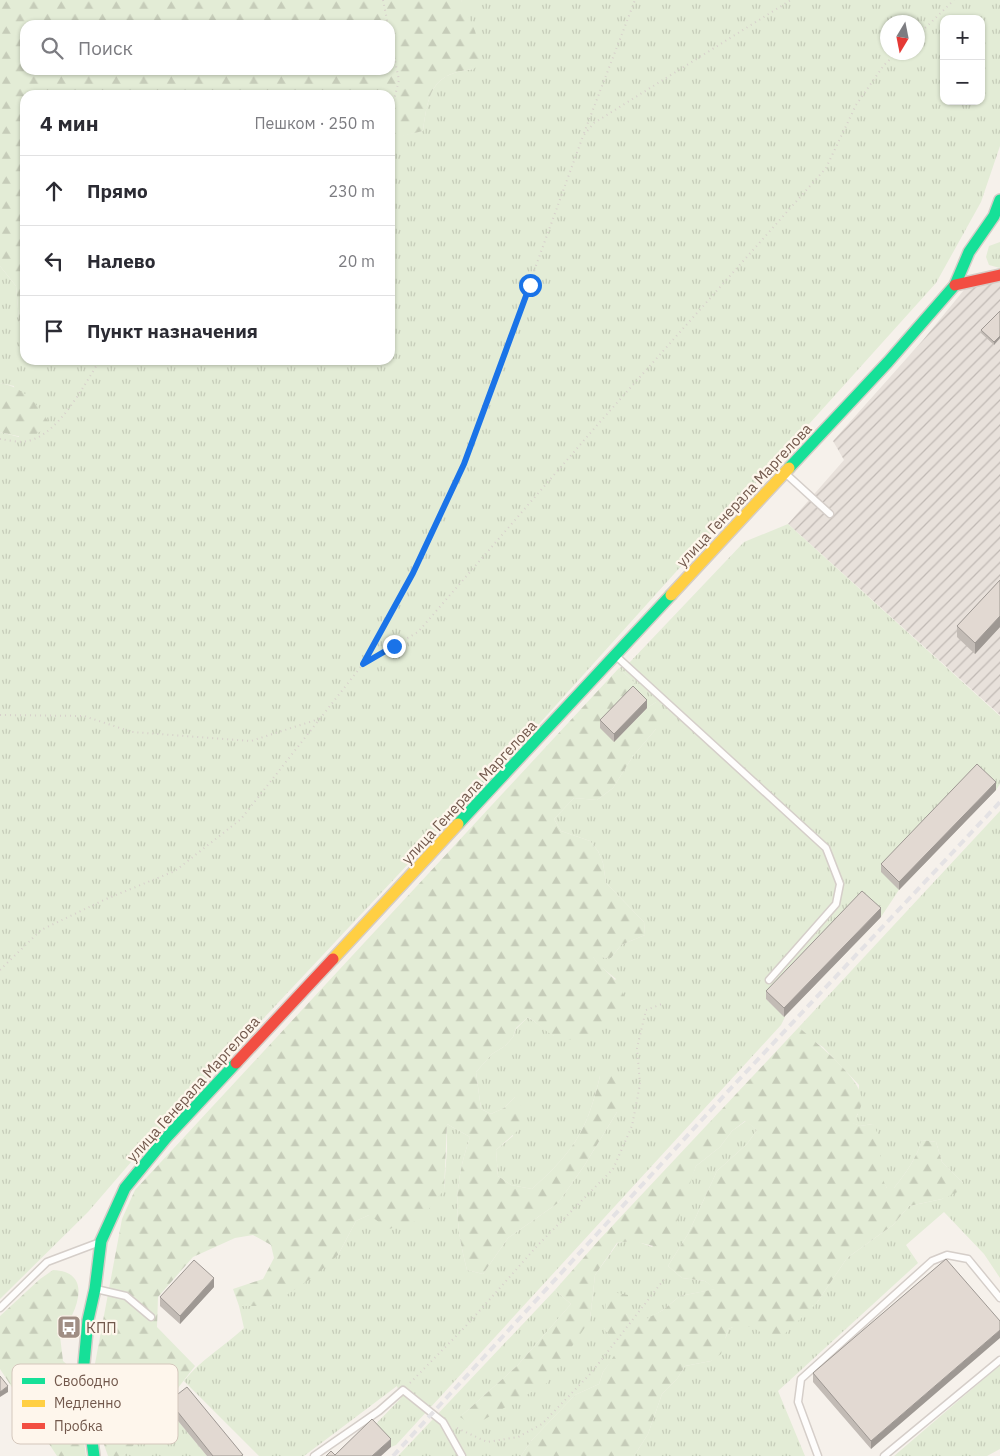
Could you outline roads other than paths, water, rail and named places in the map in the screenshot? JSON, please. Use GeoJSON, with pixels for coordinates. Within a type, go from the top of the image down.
{"type":"FeatureCollection","features":[{"type":"Feature","properties":{"kind":"main road","name":"улица Генерала Маргелова"},"geometry":{"type":"LineString","coordinates":[[84,1364],[88,1320],[95,1289],[101,1242],[125,1188],[166,1138],[888,362],[955,285],[969,252],[994,216],[1000,200]]}},
{"type":"Feature","properties":{"kind":"main road"},"geometry":{"type":"LineString","coordinates":[[955,285],[1000,275]]}},
{"type":"Feature","properties":{"kind":"lane"},"geometry":{"type":"LineString","coordinates":[[784,472],[830,514]]}},
{"type":"Feature","properties":{"kind":"lane"},"geometry":{"type":"LineString","coordinates":[[616,656],[826,848],[840,884],[836,904],[769,980]]}},
{"type":"Feature","properties":{"kind":"lane"},"geometry":{"type":"LineString","coordinates":[[0,1308],[47,1262],[101,1242]]}},
{"type":"Feature","properties":{"kind":"lane"},"geometry":{"type":"LineString","coordinates":[[818,1456],[798,1402],[801,1379],[932,1261],[947,1255],[968,1259],[1000,1298]]}},
{"type":"Feature","properties":{"kind":"lane"},"geometry":{"type":"LineString","coordinates":[[95,1289],[126,1296],[151,1317]]}},
{"type":"Feature","properties":{"kind":"lane"},"geometry":{"type":"LineString","coordinates":[[884,1456],[1000,1360]]}},
{"type":"Feature","properties":{"kind":"lane"},"geometry":{"type":"LineString","coordinates":[[314,1456],[379,1412],[402,1390],[443,1422],[462,1456]]}},
{"type":"Feature","properties":{"kind":"railway"},"geometry":{"type":"LineString","coordinates":[[393,1456],[732,1087],[1000,802]]}},
{"type":"Feature","properties":{"kind":"place","name":"КПП"},"geometry":{"type":"Point","coordinates":[69,1327]}}]}
